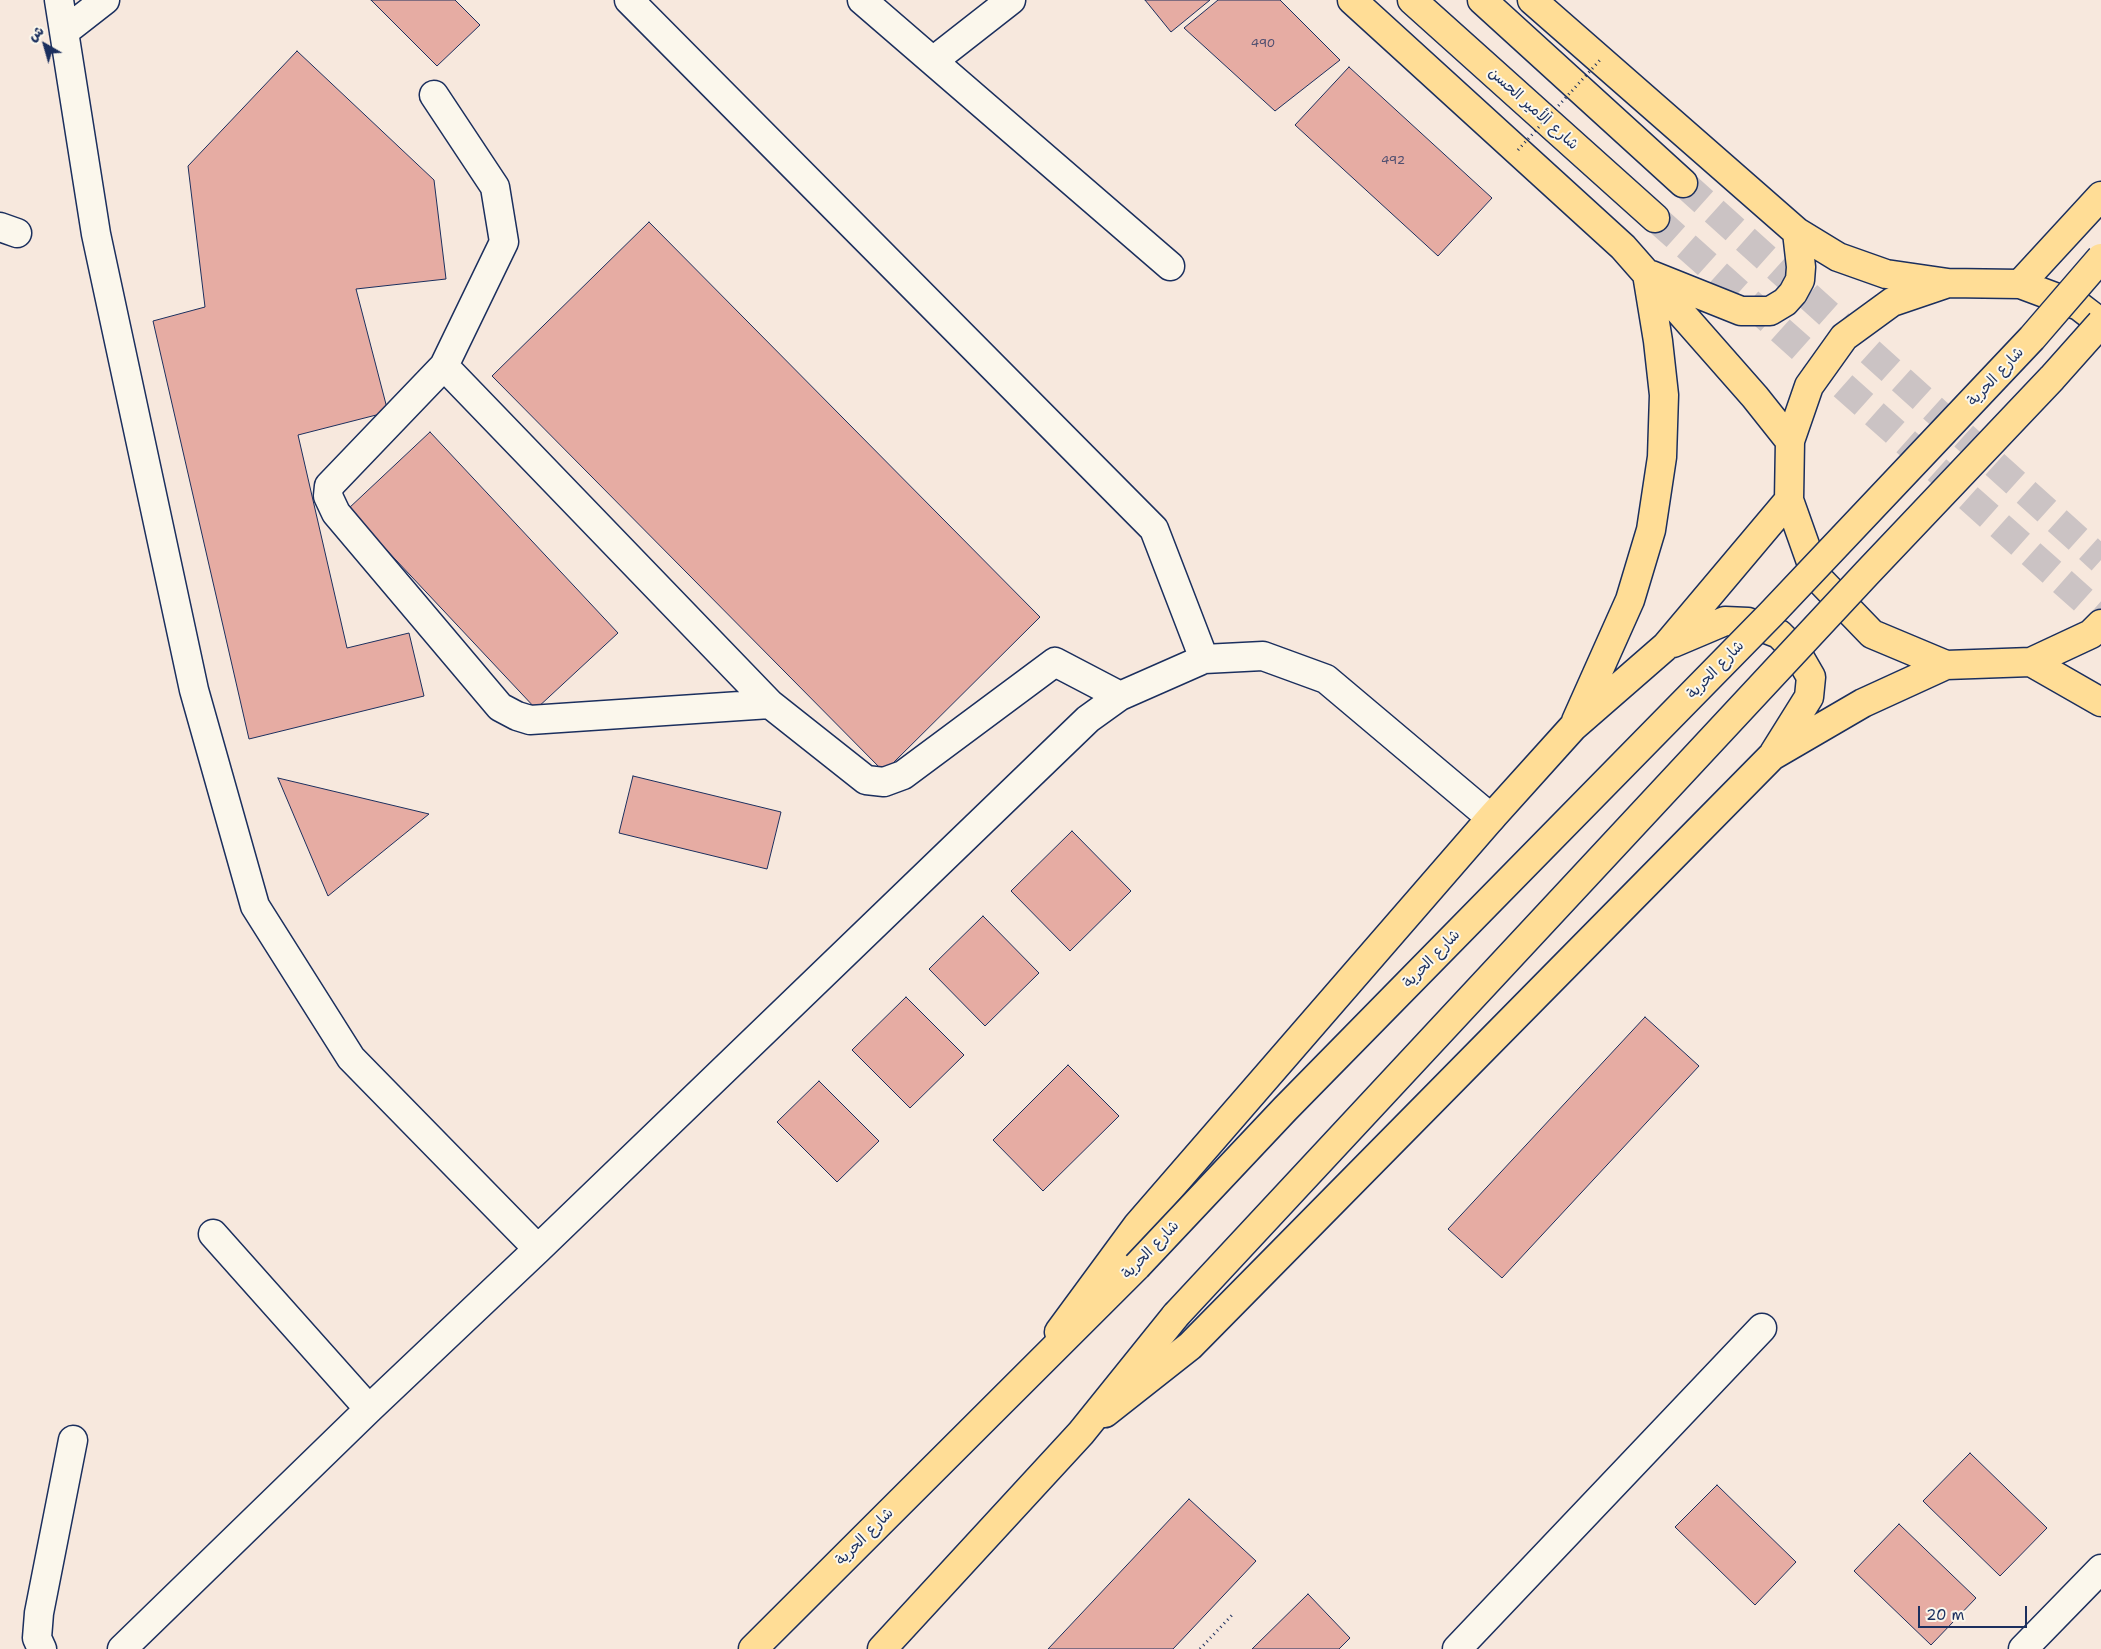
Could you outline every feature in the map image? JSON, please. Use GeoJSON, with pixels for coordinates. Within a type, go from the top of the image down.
{"type":"FeatureCollection","features":[{"type":"Feature","properties":{"kind":"main road"},"geometry":{"type":"LineString","coordinates":[[1352,0],[1623,247],[1749,390],[1790,441]]}},
{"type":"Feature","properties":{"kind":"main road","name":"شارع الأمير الحسن"},"geometry":{"type":"LineString","coordinates":[[1412,0],[1655,218]]}},
{"type":"Feature","properties":{"kind":"main road"},"geometry":{"type":"LineString","coordinates":[[1482,0],[1683,183]]}},
{"type":"Feature","properties":{"kind":"main road"},"geometry":{"type":"LineString","coordinates":[[882,1649],[1080,1433],[1176,1315],[1867,573],[2052,378],[2101,323],[2079,306],[2020,284],[1948,283],[1886,274],[1838,257],[1797,232],[1532,0]]}},
{"type":"Feature","properties":{"kind":"main road"},"geometry":{"type":"LineString","coordinates":[[2020,284],[2101,196]]}},
{"type":"Feature","properties":{"kind":"main road"},"geometry":{"type":"LineString","coordinates":[[1647,274],[1741,311],[1770,311],[1784,302],[1793,293],[1800,280],[1801,267],[1797,232]]}},
{"type":"Feature","properties":{"kind":"main road","name":"شارع الحرية"},"geometry":{"type":"LineString","coordinates":[[753,1649],[1137,1266],[1292,1102],[1778,606],[2032,338],[2101,258]]}},
{"type":"Feature","properties":{"kind":"main road"},"geometry":{"type":"LineString","coordinates":[[1573,727],[1630,600],[1652,521],[1662,457],[1664,395],[1658,341],[1647,274]]}},
{"type":"Feature","properties":{"kind":"main road"},"geometry":{"type":"LineString","coordinates":[[1946,665],[1872,634],[1816,576],[1789,500],[1790,441],[1809,386],[1844,338],[1892,302],[1948,283]]}},
{"type":"Feature","properties":{"kind":"main road"},"geometry":{"type":"LineString","coordinates":[[1030,1372],[1137,1226],[1491,818],[1573,727],[1666,646],[1789,500]]}},
{"type":"Feature","properties":{"kind":"main road"},"geometry":{"type":"LineString","coordinates":[[1080,1433],[1190,1346],[1772,756],[1809,696],[1811,677],[1796,651],[1779,634],[1748,622],[1725,621],[1666,646]]}},
{"type":"Feature","properties":{"kind":"main road"},"geometry":{"type":"LineString","coordinates":[[1772,756],[1864,703],[1946,665],[2031,662],[2092,634],[2101,624]]}},
{"type":"Feature","properties":{"kind":"main road"},"geometry":{"type":"LineString","coordinates":[[2031,662],[2101,702]]}},
{"type":"Feature","properties":{"kind":"street"},"geometry":{"type":"LineString","coordinates":[[59,0],[96,234],[194,690],[255,906],[351,1058],[538,1250]]}},
{"type":"Feature","properties":{"kind":"street"},"geometry":{"type":"LineString","coordinates":[[64,32],[104,0]]}},
{"type":"Feature","properties":{"kind":"street"},"geometry":{"type":"LineString","coordinates":[[629,0],[1154,529],[1204,659]]}},
{"type":"Feature","properties":{"kind":"street"},"geometry":{"type":"LineString","coordinates":[[862,0],[1170,266]]}},
{"type":"Feature","properties":{"kind":"street"},"geometry":{"type":"LineString","coordinates":[[933,62],[1011,0]]}},
{"type":"Feature","properties":{"kind":"street"},"geometry":{"type":"LineString","coordinates":[[434,95],[495,188],[504,242],[444,366],[329,486],[328,496],[336,512],[500,706],[517,716],[530,720],[770,704]]}},
{"type":"Feature","properties":{"kind":"street"},"geometry":{"type":"LineString","coordinates":[[444,366],[770,704],[866,780],[884,782],[903,775],[1055,662],[1120,696]]}},
{"type":"Feature","properties":{"kind":"street"},"geometry":{"type":"LineString","coordinates":[[122,1649],[369,1409],[538,1250],[1088,719],[1120,696],[1204,659],[1263,656],[1326,679],[1491,818]]}},
{"type":"Feature","properties":{"kind":"street"},"geometry":{"type":"LineString","coordinates":[[213,1234],[369,1409]]}},
{"type":"Feature","properties":{"kind":"street"},"geometry":{"type":"LineString","coordinates":[[1457,1649],[1762,1328]]}},
{"type":"Feature","properties":{"kind":"street"},"geometry":{"type":"LineString","coordinates":[[42,1649],[37,1638],[39,1613],[73,1440]]}},
{"type":"Feature","properties":{"kind":"street"},"geometry":{"type":"LineString","coordinates":[[2022,1649],[2101,1569]]}},
{"type":"Feature","properties":{"kind":"path"},"geometry":{"type":"LineString","coordinates":[[1518,150],[1601,59]]}},
{"type":"Feature","properties":{"kind":"path"},"geometry":{"type":"LineString","coordinates":[[1200,1649],[1234,1613]]}},
{"type":"Feature","properties":{"kind":"building"},"geometry":{"type":"Polygon","coordinates":[[[371,0],[455,0],[480,25],[437,66],[371,0]]]}},
{"type":"Feature","properties":{"kind":"building"},"geometry":{"type":"Polygon","coordinates":[[[1145,0],[1210,0],[1171,32],[1145,0]]]}},
{"type":"Feature","properties":{"kind":"building"},"geometry":{"type":"Polygon","coordinates":[[[1218,0],[1280,0],[1340,60],[1275,111],[1184,28],[1218,0]]]}},
{"type":"Feature","properties":{"kind":"building"},"geometry":{"type":"Polygon","coordinates":[[[297,51],[434,180],[446,279],[356,289],[388,412],[298,435],[347,648],[409,633],[424,696],[249,739],[153,321],[205,307],[188,166],[297,51]]]}},
{"type":"Feature","properties":{"kind":"building"},"geometry":{"type":"Polygon","coordinates":[[[1349,67],[1492,198],[1438,256],[1295,125],[1349,67]]]}},
{"type":"Feature","properties":{"kind":"building"},"geometry":{"type":"Polygon","coordinates":[[[649,222],[1040,617],[884,772],[492,376],[649,222]]]}},
{"type":"Feature","properties":{"kind":"building"},"geometry":{"type":"Polygon","coordinates":[[[430,432],[618,633],[536,709],[348,509],[430,432]]]}},
{"type":"Feature","properties":{"kind":"building"},"geometry":{"type":"Polygon","coordinates":[[[633,776],[781,812],[767,869],[619,833],[633,776]]]}},
{"type":"Feature","properties":{"kind":"building"},"geometry":{"type":"Polygon","coordinates":[[[278,778],[429,814],[328,896],[278,778]]]}},
{"type":"Feature","properties":{"kind":"building"},"geometry":{"type":"Polygon","coordinates":[[[1072,831],[1131,891],[1070,951],[1011,891],[1072,831]]]}},
{"type":"Feature","properties":{"kind":"building"},"geometry":{"type":"Polygon","coordinates":[[[983,916],[1039,973],[985,1026],[929,969],[983,916]]]}},
{"type":"Feature","properties":{"kind":"building"},"geometry":{"type":"Polygon","coordinates":[[[906,997],[964,1055],[910,1108],[852,1050],[906,997]]]}},
{"type":"Feature","properties":{"kind":"building"},"geometry":{"type":"Polygon","coordinates":[[[1645,1017],[1699,1066],[1502,1278],[1448,1229],[1645,1017]]]}},
{"type":"Feature","properties":{"kind":"building"},"geometry":{"type":"Polygon","coordinates":[[[1068,1065],[1119,1116],[1043,1191],[993,1140],[1068,1065]]]}},
{"type":"Feature","properties":{"kind":"building"},"geometry":{"type":"Polygon","coordinates":[[[819,1081],[879,1141],[837,1182],[777,1122],[819,1081]]]}},
{"type":"Feature","properties":{"kind":"building"},"geometry":{"type":"Polygon","coordinates":[[[1970,1453],[2047,1528],[2000,1576],[1923,1501],[1970,1453]]]}},
{"type":"Feature","properties":{"kind":"building"},"geometry":{"type":"Polygon","coordinates":[[[1717,1485],[1796,1562],[1755,1605],[1675,1527],[1717,1485]]]}},
{"type":"Feature","properties":{"kind":"building"},"geometry":{"type":"Polygon","coordinates":[[[1189,1499],[1256,1561],[1173,1649],[1048,1649],[1189,1499]]]}},
{"type":"Feature","properties":{"kind":"building"},"geometry":{"type":"Polygon","coordinates":[[[1899,1524],[1976,1598],[1931,1645],[1854,1571],[1899,1524]]]}},
{"type":"Feature","properties":{"kind":"building"},"geometry":{"type":"Polygon","coordinates":[[[1308,1594],[1350,1638],[1339,1649],[1252,1649],[1308,1594]]]}},
{"type":"Feature","properties":{"kind":"tunnel"},"geometry":{"type":"LineString","coordinates":[[1683,183],[2101,560]]}},
{"type":"Feature","properties":{"kind":"tunnel"},"geometry":{"type":"LineString","coordinates":[[1655,218],[2101,616]]}}]}
